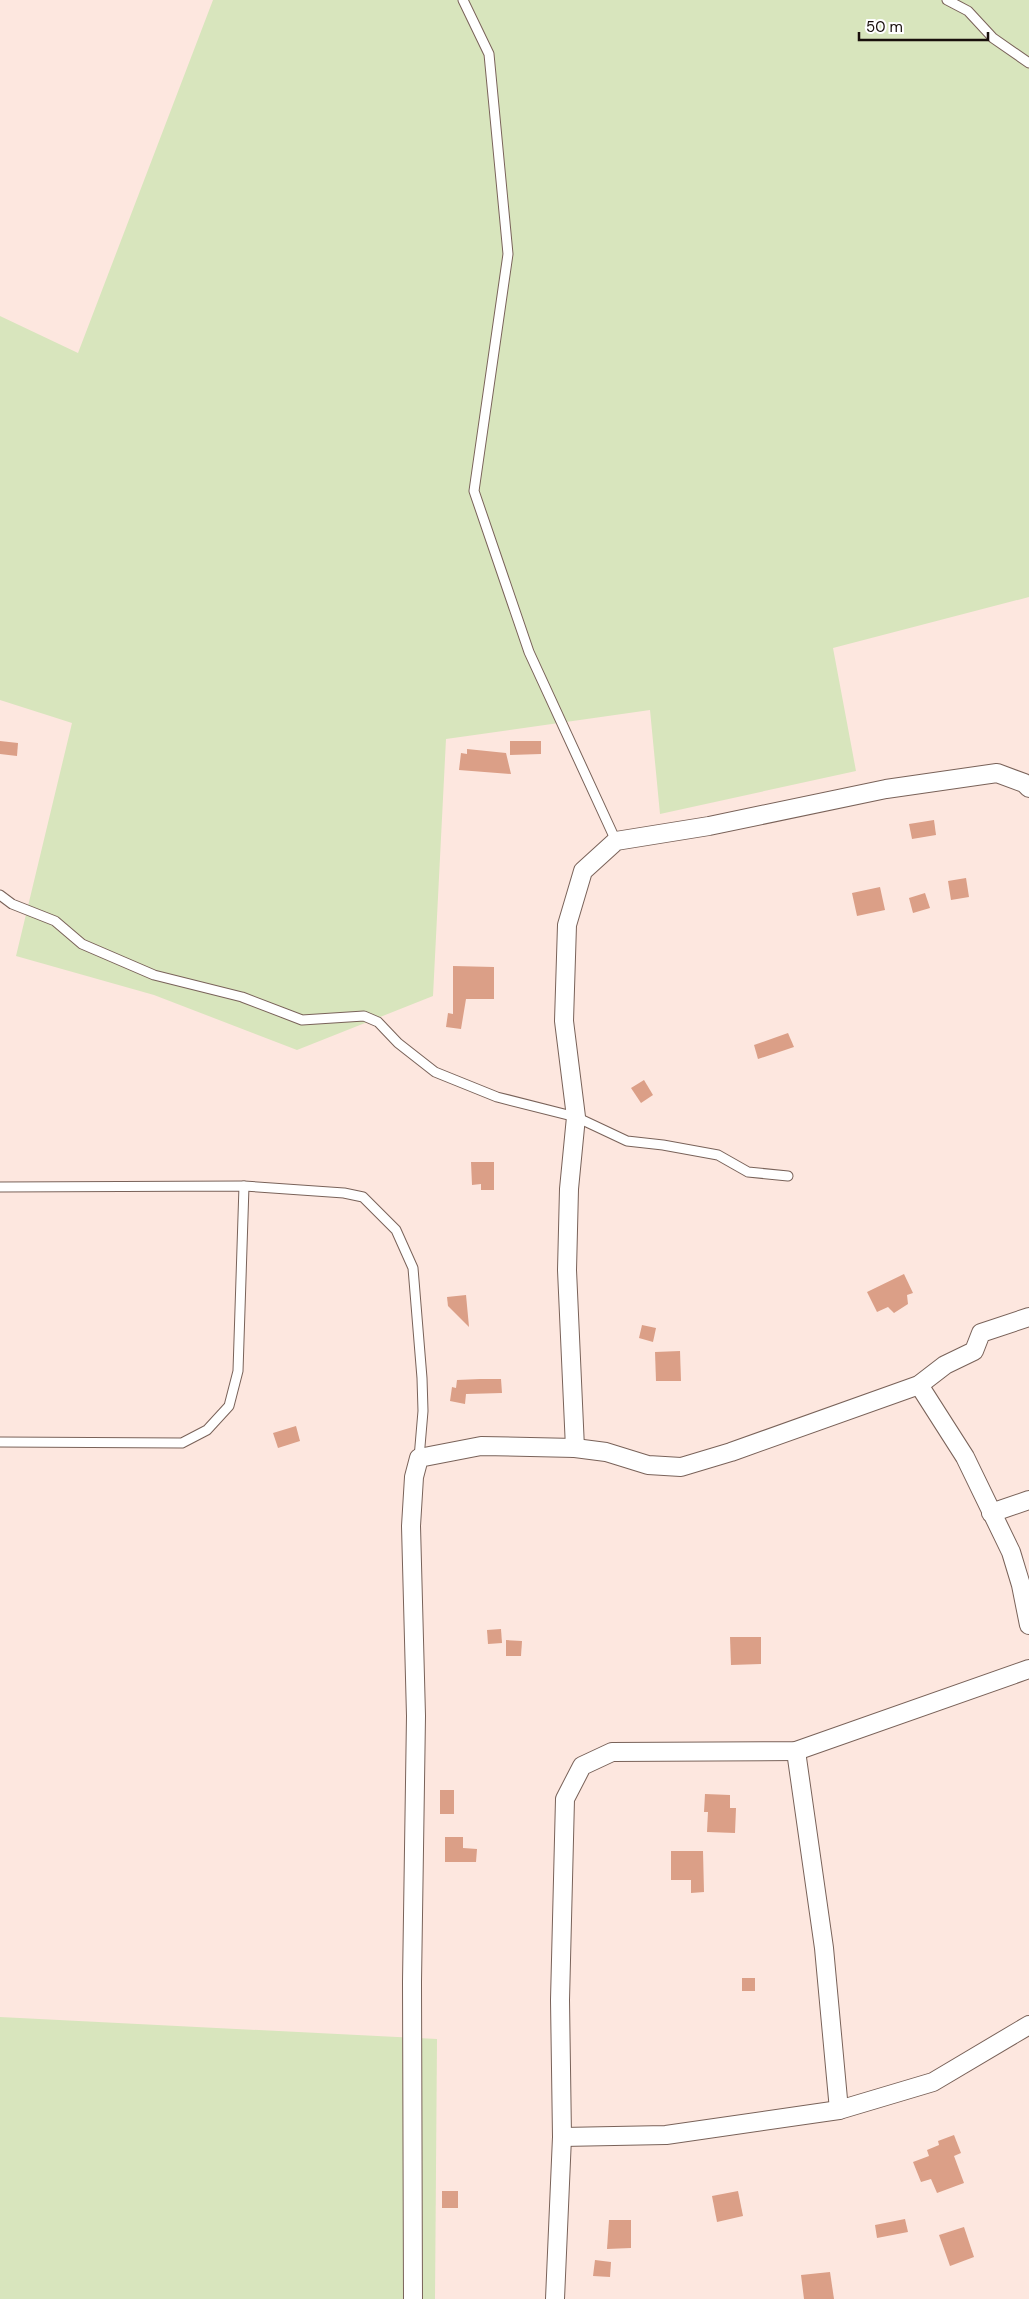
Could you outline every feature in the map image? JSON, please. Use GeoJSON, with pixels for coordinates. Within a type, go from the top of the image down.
{"type":"FeatureCollection","features":[{"type":"Feature","properties":{"kind":"street"},"geometry":{"type":"LineString","coordinates":[[575,1448],[567,1270],[569,1189],[576,1117],[564,1021],[567,925],[583,871],[616,841],[710,826],[886,789],[997,773],[1024,783],[1029,788]]}},
{"type":"Feature","properties":{"kind":"street"},"geometry":{"type":"LineString","coordinates":[[413,2299],[412,1982],[416,1716],[411,1526],[414,1477],[419,1458],[481,1446],[575,1448],[606,1452],[648,1465],[681,1467],[731,1452],[919,1385],[946,1365],[974,1351],[981,1333],[1029,1317]]}},
{"type":"Feature","properties":{"kind":"street"},"geometry":{"type":"LineString","coordinates":[[919,1385],[965,1457],[1010,1552],[1021,1585],[1029,1625]]}},
{"type":"Feature","properties":{"kind":"street"},"geometry":{"type":"LineString","coordinates":[[991,1513],[1029,1500]]}},
{"type":"Feature","properties":{"kind":"street"},"geometry":{"type":"LineString","coordinates":[[555,2299],[562,2137],[560,2000],[566,1799],[582,1766],[612,1752],[796,1751],[1029,1669]]}},
{"type":"Feature","properties":{"kind":"street"},"geometry":{"type":"LineString","coordinates":[[796,1751],[824,1948],[838,2110]]}},
{"type":"Feature","properties":{"kind":"street"},"geometry":{"type":"LineString","coordinates":[[562,2137],[666,2135],[838,2110],[933,2082],[1029,2026]]}},
{"type":"Feature","properties":{"kind":"lane"},"geometry":{"type":"LineString","coordinates":[[463,0],[489,54],[508,254],[474,491],[529,652],[616,841]]}},
{"type":"Feature","properties":{"kind":"lane"},"geometry":{"type":"LineString","coordinates":[[947,0],[968,11],[993,38],[1029,63]]}},
{"type":"Feature","properties":{"kind":"lane"},"geometry":{"type":"LineString","coordinates":[[0,895],[12,904],[55,921],[82,944],[154,975],[242,997],[302,1020],[364,1016],[378,1022],[398,1043],[435,1072],[497,1097],[576,1117],[627,1141],[663,1145],[718,1155],[748,1172],[788,1176]]}},
{"type":"Feature","properties":{"kind":"lane"},"geometry":{"type":"LineString","coordinates":[[0,1187],[244,1186],[344,1193],[363,1197],[396,1230],[413,1268],[421,1345],[423,1411],[419,1458]]}},
{"type":"Feature","properties":{"kind":"lane"},"geometry":{"type":"LineString","coordinates":[[0,1442],[182,1443],[207,1430],[229,1406],[238,1371],[244,1186]]}},
{"type":"Feature","properties":{"kind":"green space"},"geometry":{"type":"Polygon","coordinates":[[[213,0],[1029,0],[1029,597],[833,648],[856,771],[660,814],[650,710],[446,739],[433,996],[297,1050],[154,995],[16,956],[72,723],[0,700],[0,316],[78,353],[213,0]]]}},
{"type":"Feature","properties":{"kind":"green space"},"geometry":{"type":"Polygon","coordinates":[[[0,2017],[437,2039],[435,2299],[0,2299],[0,2017]]]}},
{"type":"Feature","properties":{"kind":"building"},"geometry":{"type":"Polygon","coordinates":[[[0,741],[18,743],[17,756],[0,754],[0,741]]]}},
{"type":"Feature","properties":{"kind":"building"},"geometry":{"type":"Polygon","coordinates":[[[510,741],[541,741],[541,754],[510,755],[510,741]]]}},
{"type":"Feature","properties":{"kind":"building"},"geometry":{"type":"Polygon","coordinates":[[[467,749],[506,753],[511,774],[459,770],[461,753],[467,754],[467,749]]]}},
{"type":"Feature","properties":{"kind":"building"},"geometry":{"type":"Polygon","coordinates":[[[934,820],[936,835],[912,839],[909,824],[934,820]]]}},
{"type":"Feature","properties":{"kind":"building"},"geometry":{"type":"Polygon","coordinates":[[[966,878],[969,897],[951,900],[948,881],[966,878]]]}},
{"type":"Feature","properties":{"kind":"building"},"geometry":{"type":"Polygon","coordinates":[[[880,887],[885,910],[857,916],[852,893],[880,887]]]}},
{"type":"Feature","properties":{"kind":"building"},"geometry":{"type":"Polygon","coordinates":[[[925,893],[930,908],[913,913],[909,898],[925,893]]]}},
{"type":"Feature","properties":{"kind":"building"},"geometry":{"type":"Polygon","coordinates":[[[453,966],[494,967],[494,999],[466,999],[461,1029],[446,1027],[448,1013],[453,1014],[453,966]]]}},
{"type":"Feature","properties":{"kind":"building"},"geometry":{"type":"Polygon","coordinates":[[[788,1033],[794,1047],[758,1059],[754,1045],[788,1033]]]}},
{"type":"Feature","properties":{"kind":"building"},"geometry":{"type":"Polygon","coordinates":[[[644,1080],[653,1095],[641,1103],[631,1088],[644,1080]]]}},
{"type":"Feature","properties":{"kind":"building"},"geometry":{"type":"Polygon","coordinates":[[[471,1162],[494,1162],[494,1190],[481,1190],[481,1184],[472,1185],[471,1162]]]}},
{"type":"Feature","properties":{"kind":"building"},"geometry":{"type":"Polygon","coordinates":[[[904,1274],[913,1293],[907,1295],[908,1304],[894,1313],[888,1307],[877,1312],[867,1292],[904,1274]]]}},
{"type":"Feature","properties":{"kind":"building"},"geometry":{"type":"Polygon","coordinates":[[[466,1295],[469,1327],[448,1306],[447,1297],[466,1295]]]}},
{"type":"Feature","properties":{"kind":"building"},"geometry":{"type":"Polygon","coordinates":[[[642,1325],[656,1328],[653,1342],[639,1338],[642,1325]]]}},
{"type":"Feature","properties":{"kind":"building"},"geometry":{"type":"Polygon","coordinates":[[[680,1351],[681,1381],[656,1381],[655,1352],[680,1351]]]}},
{"type":"Feature","properties":{"kind":"building"},"geometry":{"type":"Polygon","coordinates":[[[501,1379],[502,1393],[466,1394],[465,1404],[450,1401],[452,1387],[456,1388],[457,1380],[501,1379]]]}},
{"type":"Feature","properties":{"kind":"building"},"geometry":{"type":"Polygon","coordinates":[[[296,1426],[300,1441],[278,1448],[273,1433],[296,1426]]]}},
{"type":"Feature","properties":{"kind":"building"},"geometry":{"type":"Polygon","coordinates":[[[501,1629],[502,1643],[488,1644],[487,1630],[501,1629]]]}},
{"type":"Feature","properties":{"kind":"building"},"geometry":{"type":"Polygon","coordinates":[[[730,1637],[761,1637],[761,1664],[731,1665],[730,1637]]]}},
{"type":"Feature","properties":{"kind":"building"},"geometry":{"type":"Polygon","coordinates":[[[506,1640],[522,1641],[521,1656],[506,1656],[506,1640]]]}},
{"type":"Feature","properties":{"kind":"building"},"geometry":{"type":"Polygon","coordinates":[[[440,1790],[454,1790],[454,1814],[440,1814],[440,1790]]]}},
{"type":"Feature","properties":{"kind":"building"},"geometry":{"type":"Polygon","coordinates":[[[705,1794],[730,1795],[730,1808],[736,1808],[735,1833],[707,1832],[708,1812],[704,1812],[705,1794]]]}},
{"type":"Feature","properties":{"kind":"building"},"geometry":{"type":"Polygon","coordinates":[[[445,1837],[463,1837],[463,1848],[477,1849],[476,1862],[445,1862],[445,1837]]]}},
{"type":"Feature","properties":{"kind":"building"},"geometry":{"type":"Polygon","coordinates":[[[671,1851],[703,1851],[704,1892],[691,1893],[691,1880],[671,1880],[671,1851]]]}},
{"type":"Feature","properties":{"kind":"building"},"geometry":{"type":"Polygon","coordinates":[[[742,1978],[755,1978],[755,1991],[742,1991],[742,1978]]]}},
{"type":"Feature","properties":{"kind":"building"},"geometry":{"type":"Polygon","coordinates":[[[954,2135],[961,2153],[954,2156],[964,2183],[937,2193],[931,2179],[921,2182],[913,2162],[929,2156],[927,2150],[939,2145],[938,2141],[954,2135]]]}},
{"type":"Feature","properties":{"kind":"building"},"geometry":{"type":"Polygon","coordinates":[[[442,2191],[458,2191],[458,2208],[442,2208],[442,2191]]]}},
{"type":"Feature","properties":{"kind":"building"},"geometry":{"type":"Polygon","coordinates":[[[738,2191],[743,2216],[717,2222],[712,2196],[738,2191]]]}},
{"type":"Feature","properties":{"kind":"building"},"geometry":{"type":"Polygon","coordinates":[[[905,2219],[908,2232],[877,2238],[875,2225],[905,2219]]]}},
{"type":"Feature","properties":{"kind":"building"},"geometry":{"type":"Polygon","coordinates":[[[609,2220],[631,2220],[631,2248],[607,2249],[609,2220]]]}},
{"type":"Feature","properties":{"kind":"building"},"geometry":{"type":"Polygon","coordinates":[[[964,2227],[974,2257],[950,2266],[939,2235],[964,2227]]]}},
{"type":"Feature","properties":{"kind":"building"},"geometry":{"type":"Polygon","coordinates":[[[595,2260],[611,2262],[610,2277],[593,2276],[595,2260]]]}},
{"type":"Feature","properties":{"kind":"building"},"geometry":{"type":"Polygon","coordinates":[[[830,2272],[834,2299],[804,2299],[801,2275],[830,2272]]]}}]}
